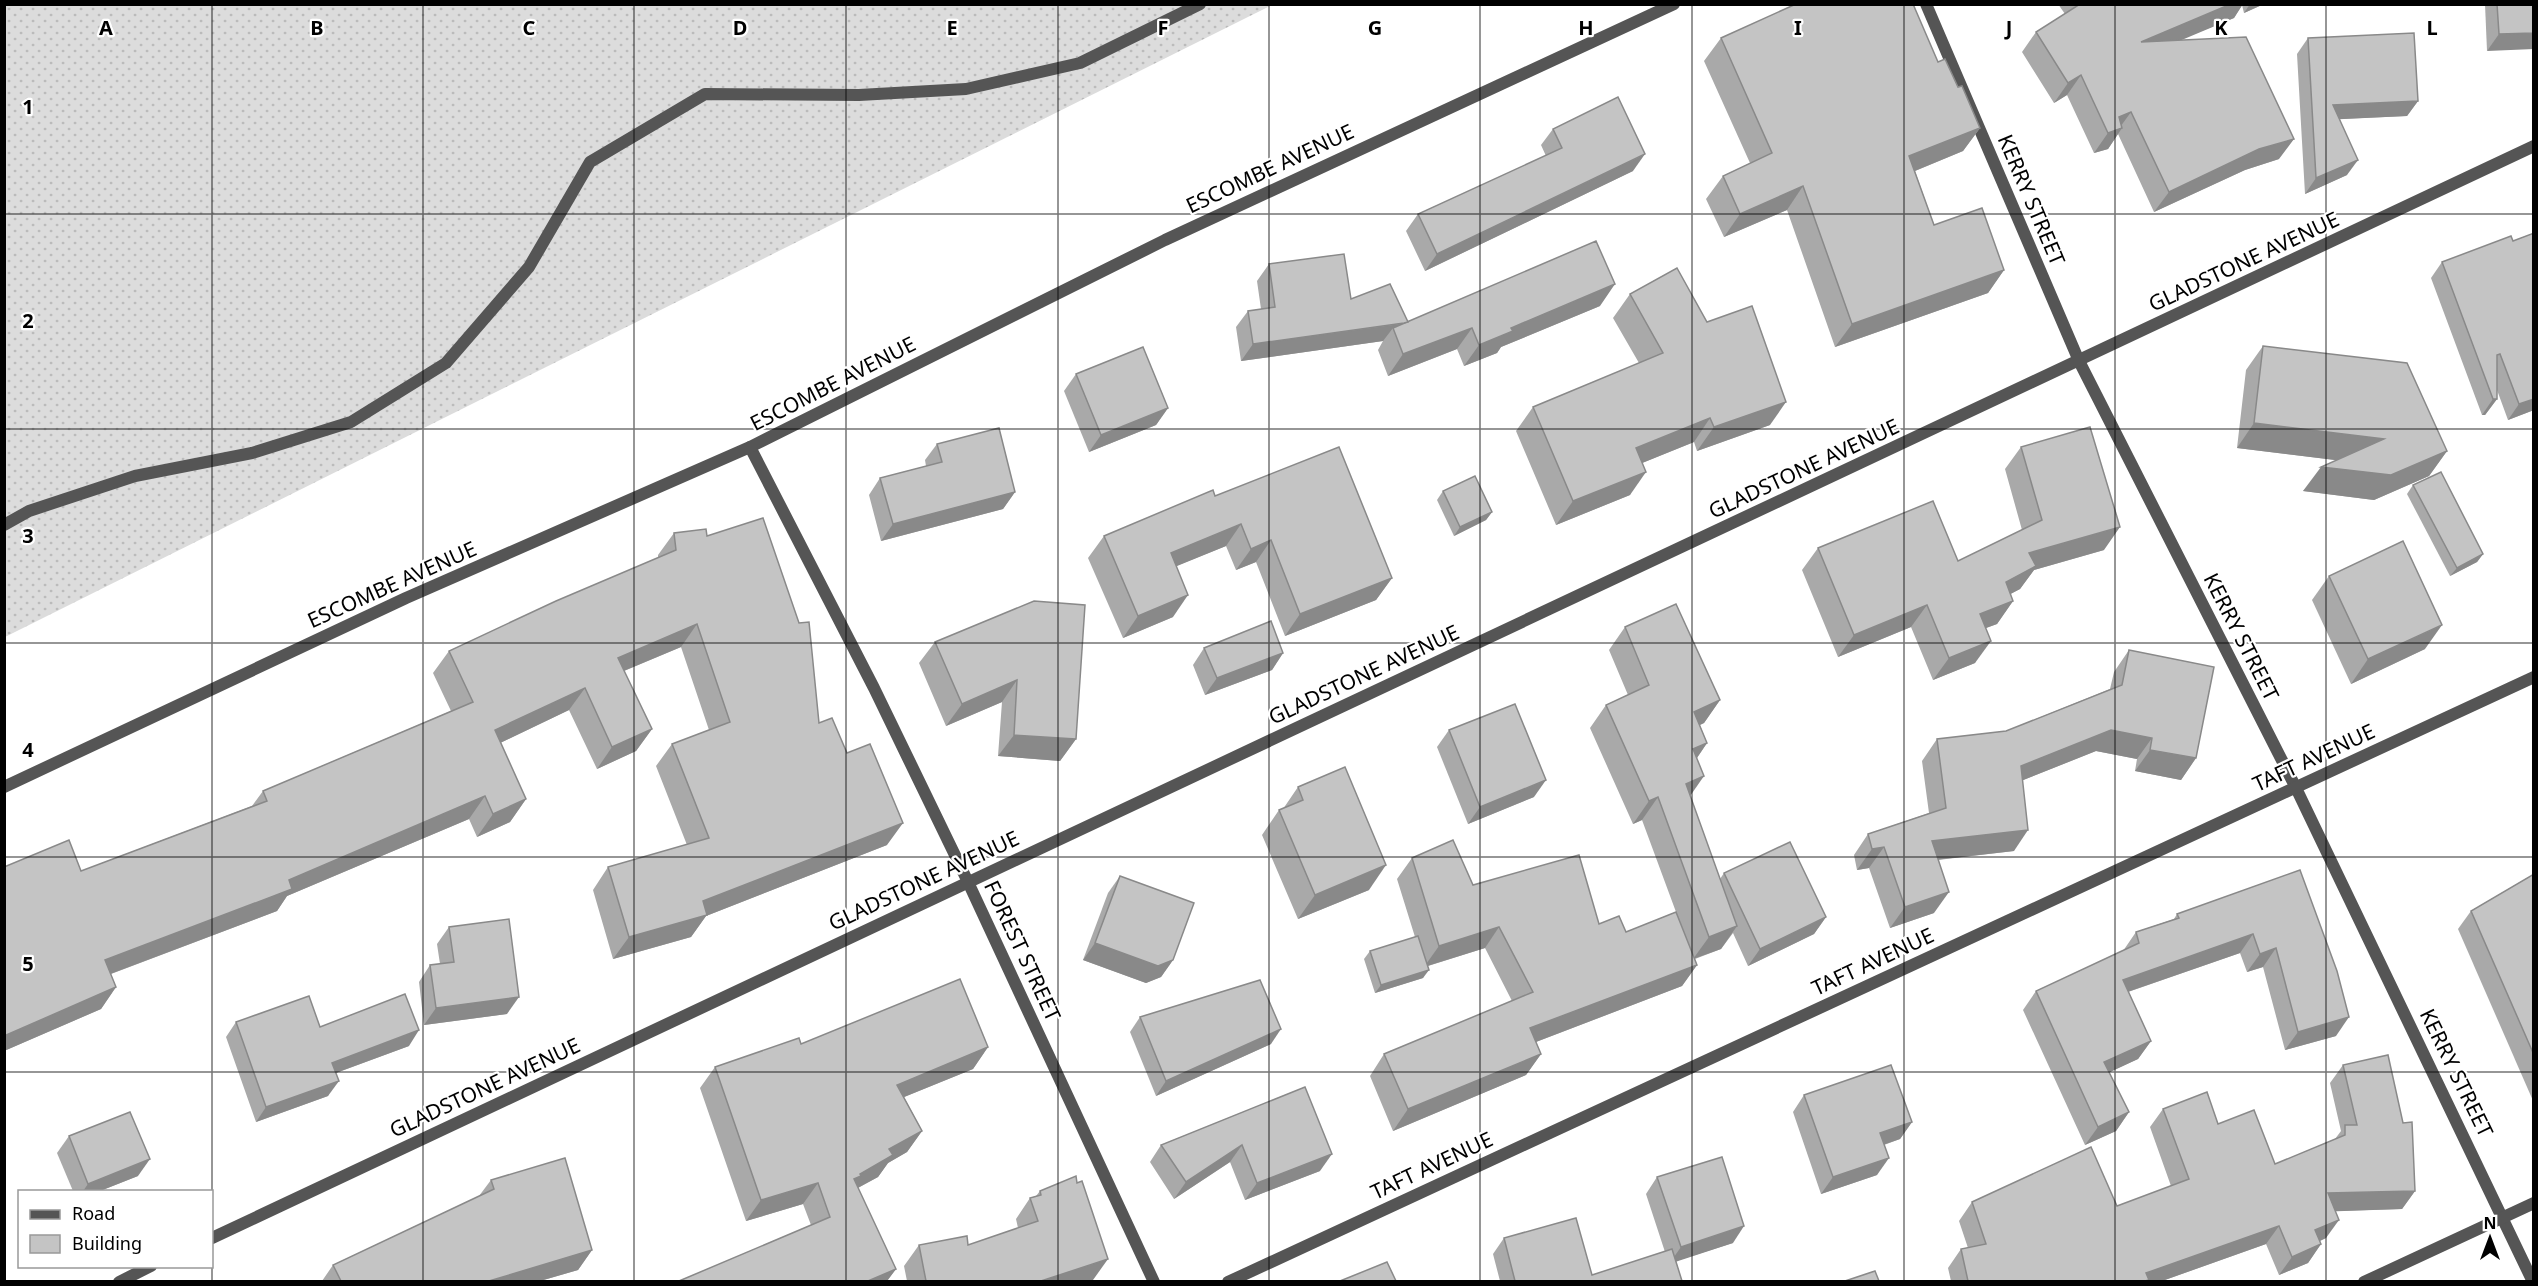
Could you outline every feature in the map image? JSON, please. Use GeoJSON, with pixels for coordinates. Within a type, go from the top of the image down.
{"type":"FeatureCollection","features":[{"type":"Feature","properties":{"kind":"street"},"geometry":{"type":"LineString","coordinates":[[4,525],[29,511],[135,476],[252,453],[351,422],[446,363],[530,267],[590,162],[705,94],[860,95],[966,89],[1080,63],[1200,4]]}},
{"type":"Feature","properties":{"kind":"street","name":"ESCOMBE AVENUE"},"geometry":{"type":"LineString","coordinates":[[4,787],[406,598],[750,447],[1165,240],[1674,4]]}},
{"type":"Feature","properties":{"kind":"street","name":"KERRY STREET"},"geometry":{"type":"LineString","coordinates":[[1926,4],[2079,361],[2296,788],[2533,1281]]}},
{"type":"Feature","properties":{"kind":"street","name":"GLADSTONE AVENUE"},"geometry":{"type":"LineString","coordinates":[[213,1238],[2534,146]]}},
{"type":"Feature","properties":{"kind":"street","name":"FOREST STREET"},"geometry":{"type":"LineString","coordinates":[[750,447],[874,688],[968,882],[1154,1281]]}},
{"type":"Feature","properties":{"kind":"street","name":"TAFT AVENUE"},"geometry":{"type":"LineString","coordinates":[[1228,1281],[2534,677]]}},
{"type":"Feature","properties":{"kind":"street"},"geometry":{"type":"LineString","coordinates":[[2364,1281],[2534,1203]]}},
{"type":"Feature","properties":{"kind":"street"},"geometry":{"type":"LineString","coordinates":[[119,1281],[147,1268]]}},
{"type":"Feature","properties":{"kind":"shaded area"},"geometry":{"type":"Polygon","coordinates":[[[5,5],[1272,5],[5,637],[5,5]]]}},
{"type":"Feature","properties":{"kind":"building"},"geometry":{"type":"Polygon","coordinates":[[[1796,4],[1913,4],[1938,62],[1945,59],[1958,87],[1962,86],[1980,128],[1909,156],[1934,225],[1982,208],[2004,270],[1852,324],[1803,186],[1740,214],[1723,176],[1772,153],[1721,38],[1796,4]]]}},
{"type":"Feature","properties":{"kind":"building"},"geometry":{"type":"Polygon","coordinates":[[[2080,4],[2231,4],[2141,42],[2246,37],[2294,139],[2259,149],[2169,192],[2131,112],[2119,117],[2122,128],[2108,133],[2081,75],[2068,83],[2036,32],[2080,4]]]}},
{"type":"Feature","properties":{"kind":"building"},"geometry":{"type":"Polygon","coordinates":[[[2497,4],[2534,4],[2534,33],[2499,34],[2497,4]]]}},
{"type":"Feature","properties":{"kind":"building"},"geometry":{"type":"Polygon","coordinates":[[[2414,33],[2418,101],[2333,105],[2358,160],[2316,178],[2308,38],[2414,33]]]}},
{"type":"Feature","properties":{"kind":"building"},"geometry":{"type":"Polygon","coordinates":[[[1618,97],[1645,154],[1437,254],[1418,214],[1562,148],[1553,129],[1618,97]]]}},
{"type":"Feature","properties":{"kind":"building"},"geometry":{"type":"Polygon","coordinates":[[[2534,233],[2534,399],[2519,404],[2500,354],[2497,355],[2497,399],[2493,399],[2442,262],[2511,236],[2513,241],[2534,233]]]}},
{"type":"Feature","properties":{"kind":"building"},"geometry":{"type":"Polygon","coordinates":[[[1596,241],[1615,284],[1511,328],[1513,331],[1479,345],[1472,328],[1403,354],[1393,328],[1596,241]]]}},
{"type":"Feature","properties":{"kind":"building"},"geometry":{"type":"Polygon","coordinates":[[[1344,254],[1351,299],[1390,284],[1408,322],[1253,344],[1248,311],[1275,307],[1269,264],[1344,254]]]}},
{"type":"Feature","properties":{"kind":"building"},"geometry":{"type":"Polygon","coordinates":[[[1677,268],[1707,322],[1752,306],[1786,402],[1714,427],[1710,418],[1636,448],[1646,472],[1573,501],[1533,407],[1663,353],[1630,294],[1677,268]]]}},
{"type":"Feature","properties":{"kind":"building"},"geometry":{"type":"Polygon","coordinates":[[[2263,346],[2407,363],[2447,451],[2391,475],[2321,467],[2384,439],[2254,423],[2263,346]]]}},
{"type":"Feature","properties":{"kind":"building"},"geometry":{"type":"Polygon","coordinates":[[[1143,347],[1168,408],[1101,435],[1076,374],[1143,347]]]}},
{"type":"Feature","properties":{"kind":"building"},"geometry":{"type":"Polygon","coordinates":[[[2090,427],[2120,527],[2029,553],[2036,566],[2006,582],[2013,601],[1980,614],[1991,641],[1949,658],[1927,605],[1854,635],[1818,548],[1933,501],[1958,561],[2042,520],[2021,447],[2090,427]]]}},
{"type":"Feature","properties":{"kind":"building"},"geometry":{"type":"Polygon","coordinates":[[[999,428],[1015,492],[893,524],[880,478],[942,462],[937,444],[999,428]]]}},
{"type":"Feature","properties":{"kind":"building"},"geometry":{"type":"Polygon","coordinates":[[[1339,447],[1392,578],[1300,614],[1271,540],[1251,549],[1241,524],[1171,553],[1188,595],[1138,616],[1104,536],[1213,490],[1215,496],[1339,447]]]}},
{"type":"Feature","properties":{"kind":"building"},"geometry":{"type":"Polygon","coordinates":[[[2441,472],[2483,554],[2457,568],[2413,485],[2441,472]]]}},
{"type":"Feature","properties":{"kind":"building"},"geometry":{"type":"Polygon","coordinates":[[[1475,476],[1492,512],[1460,527],[1443,491],[1475,476]]]}},
{"type":"Feature","properties":{"kind":"building"},"geometry":{"type":"Polygon","coordinates":[[[763,518],[799,623],[809,622],[819,723],[832,718],[847,753],[870,744],[903,823],[703,901],[707,915],[629,937],[608,867],[709,838],[672,744],[730,722],[697,624],[618,658],[652,729],[612,747],[585,688],[495,730],[526,799],[493,814],[485,796],[289,880],[292,889],[105,960],[116,987],[4,1036],[4,867],[69,840],[81,871],[267,801],[263,791],[473,702],[449,651],[556,601],[676,550],[674,533],[706,529],[707,536],[763,518]]]}},
{"type":"Feature","properties":{"kind":"building"},"geometry":{"type":"Polygon","coordinates":[[[2403,541],[2442,625],[2368,659],[2329,576],[2403,541]]]}},
{"type":"Feature","properties":{"kind":"building"},"geometry":{"type":"Polygon","coordinates":[[[1034,601],[1085,605],[1076,739],[1014,735],[1017,680],[962,704],[935,642],[1034,601]]]}},
{"type":"Feature","properties":{"kind":"building"},"geometry":{"type":"Polygon","coordinates":[[[1676,604],[1720,700],[1694,712],[1707,743],[1693,749],[1704,776],[1686,784],[1737,926],[1709,937],[1658,797],[1649,801],[1606,705],[1649,685],[1625,627],[1676,604]]]}},
{"type":"Feature","properties":{"kind":"building"},"geometry":{"type":"Polygon","coordinates":[[[1271,621],[1283,653],[1217,678],[1204,648],[1271,621]]]}},
{"type":"Feature","properties":{"kind":"building"},"geometry":{"type":"Polygon","coordinates":[[[2129,650],[2214,667],[2196,758],[2150,750],[2152,738],[2111,730],[2021,766],[2028,830],[1932,841],[1949,892],[1905,907],[1884,847],[1872,849],[1868,834],[1946,808],[1937,739],[2006,731],[2122,685],[2129,650]]]}},
{"type":"Feature","properties":{"kind":"building"},"geometry":{"type":"Polygon","coordinates":[[[1515,704],[1546,780],[1480,807],[1449,730],[1515,704]]]}},
{"type":"Feature","properties":{"kind":"building"},"geometry":{"type":"Polygon","coordinates":[[[1345,767],[1386,865],[1315,895],[1279,810],[1303,800],[1298,787],[1345,767]]]}},
{"type":"Feature","properties":{"kind":"building"},"geometry":{"type":"Polygon","coordinates":[[[1453,840],[1473,885],[1579,855],[1599,924],[1619,916],[1626,932],[1676,912],[1697,965],[1530,1028],[1541,1054],[1408,1109],[1384,1054],[1533,992],[1499,927],[1439,946],[1412,858],[1453,840]]]}},
{"type":"Feature","properties":{"kind":"building"},"geometry":{"type":"Polygon","coordinates":[[[1790,842],[1826,917],[1760,949],[1724,873],[1790,842]]]}},
{"type":"Feature","properties":{"kind":"building"},"geometry":{"type":"Polygon","coordinates":[[[2300,870],[2337,971],[2349,1017],[2298,1032],[2276,948],[2260,954],[2253,934],[2123,980],[2151,1041],[2104,1062],[2129,1112],[2098,1127],[2036,991],[2139,943],[2136,932],[2179,918],[2177,914],[2300,870]]]}},
{"type":"Feature","properties":{"kind":"building"},"geometry":{"type":"Polygon","coordinates":[[[2534,874],[2534,1055],[2471,911],[2534,874]]]}},
{"type":"Feature","properties":{"kind":"building"},"geometry":{"type":"Polygon","coordinates":[[[1120,876],[1194,903],[1173,960],[1158,966],[1095,943],[1120,876]]]}},
{"type":"Feature","properties":{"kind":"building"},"geometry":{"type":"Polygon","coordinates":[[[509,919],[519,997],[436,1008],[430,965],[454,962],[449,927],[509,919]]]}},
{"type":"Feature","properties":{"kind":"building"},"geometry":{"type":"Polygon","coordinates":[[[1418,936],[1429,970],[1381,985],[1370,951],[1418,936]]]}},
{"type":"Feature","properties":{"kind":"building"},"geometry":{"type":"Polygon","coordinates":[[[960,979],[988,1047],[897,1085],[922,1131],[889,1149],[893,1155],[854,1179],[896,1269],[868,1281],[679,1281],[830,1217],[818,1183],[761,1200],[715,1067],[799,1038],[801,1044],[960,979]]]}},
{"type":"Feature","properties":{"kind":"building"},"geometry":{"type":"Polygon","coordinates":[[[1260,980],[1281,1029],[1166,1081],[1140,1017],[1260,980]]]}},
{"type":"Feature","properties":{"kind":"building"},"geometry":{"type":"Polygon","coordinates":[[[405,994],[419,1030],[332,1063],[339,1081],[266,1107],[236,1022],[309,996],[320,1027],[405,994]]]}},
{"type":"Feature","properties":{"kind":"building"},"geometry":{"type":"Polygon","coordinates":[[[2388,1055],[2403,1123],[2412,1122],[2415,1191],[2328,1193],[2339,1220],[2315,1230],[2321,1244],[2292,1257],[2279,1226],[2146,1273],[2149,1280],[2145,1281],[1968,1281],[1961,1249],[1986,1244],[1972,1202],[2091,1147],[2117,1206],[2189,1179],[2163,1109],[2207,1092],[2218,1124],[2254,1110],[2275,1164],[2345,1135],[2345,1125],[2357,1125],[2343,1065],[2388,1055]]]}},
{"type":"Feature","properties":{"kind":"building"},"geometry":{"type":"Polygon","coordinates":[[[1891,1065],[1912,1122],[1880,1133],[1889,1158],[1833,1177],[1804,1095],[1891,1065]]]}},
{"type":"Feature","properties":{"kind":"building"},"geometry":{"type":"Polygon","coordinates":[[[1305,1087],[1332,1154],[1257,1183],[1242,1145],[1186,1182],[1161,1145],[1305,1087]]]}},
{"type":"Feature","properties":{"kind":"building"},"geometry":{"type":"Polygon","coordinates":[[[130,1112],[150,1159],[88,1184],[69,1136],[130,1112]]]}},
{"type":"Feature","properties":{"kind":"building"},"geometry":{"type":"Polygon","coordinates":[[[1722,1157],[1744,1226],[1681,1247],[1657,1177],[1722,1157]]]}},
{"type":"Feature","properties":{"kind":"building"},"geometry":{"type":"Polygon","coordinates":[[[565,1158],[592,1250],[489,1281],[341,1281],[333,1265],[494,1189],[491,1180],[565,1158]]]}},
{"type":"Feature","properties":{"kind":"building"},"geometry":{"type":"Polygon","coordinates":[[[1076,1176],[1077,1183],[1082,1181],[1108,1259],[1041,1281],[926,1281],[919,1245],[967,1236],[968,1245],[1038,1221],[1030,1198],[1041,1195],[1040,1191],[1076,1176]]]}},
{"type":"Feature","properties":{"kind":"building"},"geometry":{"type":"Polygon","coordinates":[[[1576,1218],[1592,1275],[1672,1249],[1682,1281],[1515,1281],[1504,1238],[1576,1218]]]}},
{"type":"Feature","properties":{"kind":"building"},"geometry":{"type":"Polygon","coordinates":[[[1387,1262],[1396,1281],[1340,1281],[1387,1262]]]}},
{"type":"Feature","properties":{"kind":"building"},"geometry":{"type":"Polygon","coordinates":[[[1875,1271],[1879,1281],[1845,1281],[1875,1271]]]}}]}
